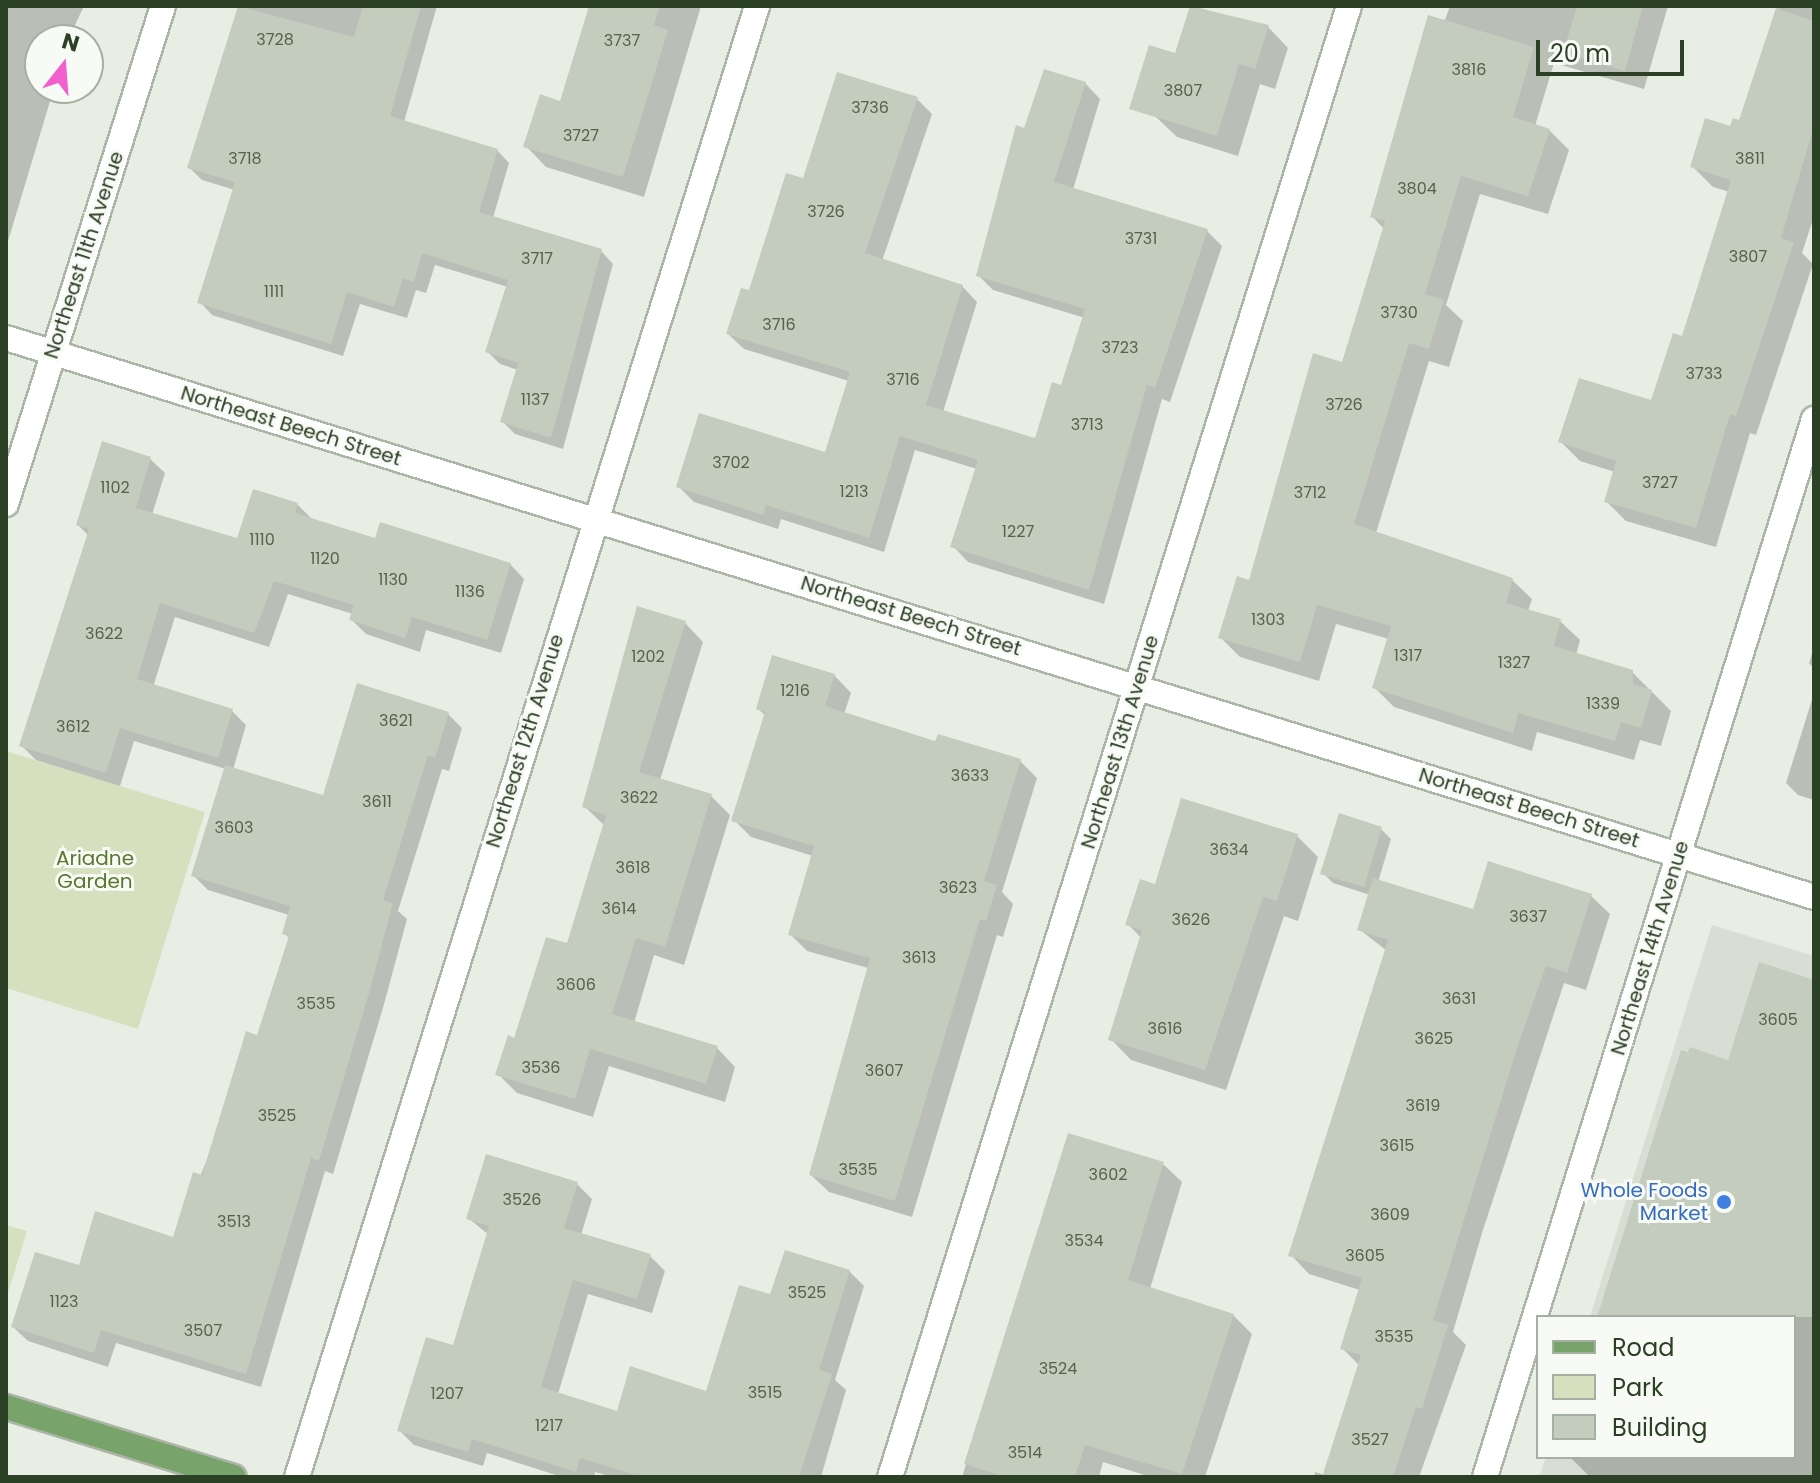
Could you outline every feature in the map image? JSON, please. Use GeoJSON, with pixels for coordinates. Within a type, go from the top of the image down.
{"type":"FeatureCollection","features":[{"type":"Feature","properties":{"kind":"main road"},"geometry":{"type":"LineString","coordinates":[[6,1407],[233,1477]]}},
{"type":"Feature","properties":{"kind":"street","name":"Northeast 11th Avenue"},"geometry":{"type":"LineString","coordinates":[[6,504],[163,6]]}},
{"type":"Feature","properties":{"kind":"street","name":"Northeast 12th Avenue"},"geometry":{"type":"LineString","coordinates":[[297,1477],[594,518],[757,6]]}},
{"type":"Feature","properties":{"kind":"street","name":"Northeast 13th Avenue"},"geometry":{"type":"LineString","coordinates":[[890,1477],[1349,6]]}},
{"type":"Feature","properties":{"kind":"street","name":"Northeast Beech Street"},"geometry":{"type":"LineString","coordinates":[[6,338],[1814,897]]}},
{"type":"Feature","properties":{"kind":"street","name":"Northeast 14th Avenue"},"geometry":{"type":"LineString","coordinates":[[1485,1477],[1814,419]]}},
{"type":"Feature","properties":{"kind":"shaded area","name":"Whole Foods Market"},"geometry":{"type":"Polygon","coordinates":[[[1712,925],[1814,956],[1814,1477],[1539,1477],[1545,1459],[1796,1459],[1796,1315],[1591,1315],[1712,925]]]}},
{"type":"Feature","properties":{"kind":"green space","name":"Ariadne Garden"},"geometry":{"type":"Polygon","coordinates":[[[6,751],[205,812],[138,1029],[6,988],[6,751]]]}},
{"type":"Feature","properties":{"kind":"green space"},"geometry":{"type":"Polygon","coordinates":[[[6,1225],[27,1231],[6,1300],[6,1225]]]}},
{"type":"Feature","properties":{"kind":"building"},"geometry":{"type":"Polygon","coordinates":[[[238,6],[354,37],[363,6],[421,6],[390,116],[498,149],[479,212],[602,249],[551,438],[500,422],[518,363],[485,352],[508,280],[422,253],[414,282],[403,278],[394,307],[347,292],[331,344],[197,303],[235,182],[187,168],[238,6]]]}},
{"type":"Feature","properties":{"kind":"building"},"geometry":{"type":"Polygon","coordinates":[[[589,6],[660,6],[654,25],[668,30],[623,177],[523,147],[540,94],[560,101],[589,6]]]}},
{"type":"Feature","properties":{"kind":"building"},"geometry":{"type":"Polygon","coordinates":[[[1190,6],[1269,25],[1255,69],[1239,64],[1217,136],[1129,109],[1149,45],[1175,53],[1190,6]]]}},
{"type":"Feature","properties":{"kind":"building"},"geometry":{"type":"Polygon","coordinates":[[[1577,6],[1643,6],[1625,71],[1563,53],[1577,6]]]}},
{"type":"Feature","properties":{"kind":"building"},"geometry":{"type":"Polygon","coordinates":[[[1776,8],[1814,21],[1814,126],[1781,238],[1794,242],[1736,416],[1730,414],[1696,528],[1604,502],[1616,461],[1558,442],[1579,378],[1651,400],[1673,333],[1682,336],[1731,180],[1690,167],[1705,118],[1730,126],[1733,118],[1739,120],[1776,8]]]}},
{"type":"Feature","properties":{"kind":"building"},"geometry":{"type":"Polygon","coordinates":[[[1428,15],[1534,47],[1513,117],[1550,129],[1528,196],[1461,176],[1425,294],[1444,300],[1429,349],[1409,343],[1354,524],[1513,578],[1506,603],[1561,619],[1554,646],[1633,670],[1633,684],[1652,690],[1641,728],[1621,722],[1615,741],[1518,713],[1513,733],[1372,688],[1391,626],[1317,605],[1300,662],[1218,638],[1237,576],[1249,580],[1313,353],[1342,362],[1385,221],[1370,217],[1428,15]]]}},
{"type":"Feature","properties":{"kind":"building"},"geometry":{"type":"Polygon","coordinates":[[[1044,69],[1086,82],[1054,182],[1208,229],[1155,388],[1147,385],[1089,590],[950,547],[978,460],[900,436],[869,538],[766,505],[763,515],[676,487],[699,413],[825,452],[850,372],[726,334],[741,288],[749,290],[786,173],[803,178],[837,72],[918,97],[865,253],[963,285],[926,405],[1035,438],[1052,382],[1061,385],[1085,309],[976,276],[1016,125],[1024,128],[1044,69]]]}},
{"type":"Feature","properties":{"kind":"building"},"geometry":{"type":"Polygon","coordinates":[[[102,441],[151,457],[136,508],[237,538],[253,489],[298,503],[295,513],[375,538],[380,522],[511,563],[487,640],[412,617],[405,638],[349,620],[354,605],[274,581],[254,633],[160,603],[137,679],[233,709],[218,758],[120,728],[106,773],[19,746],[89,529],[76,525],[102,441]]]}},
{"type":"Feature","properties":{"kind":"building"},"geometry":{"type":"Polygon","coordinates":[[[637,606],[686,621],[639,772],[712,794],[665,947],[636,938],[612,1014],[718,1046],[706,1084],[590,1049],[575,1099],[495,1075],[508,1035],[514,1038],[546,937],[567,943],[606,815],[582,807],[637,606]]]}},
{"type":"Feature","properties":{"kind":"building"},"geometry":{"type":"Polygon","coordinates":[[[772,655],[835,674],[825,706],[935,741],[938,734],[1021,759],[984,881],[997,885],[986,921],[980,919],[895,1201],[809,1175],[870,958],[788,935],[814,846],[731,821],[765,712],[756,709],[772,655]]]}},
{"type":"Feature","properties":{"kind":"building"},"geometry":{"type":"Polygon","coordinates":[[[357,683],[449,712],[435,758],[428,755],[383,900],[393,903],[369,993],[319,1161],[311,1158],[246,1374],[101,1330],[94,1353],[11,1327],[35,1252],[79,1265],[95,1211],[173,1237],[193,1172],[202,1175],[246,1031],[257,1035],[289,936],[282,934],[290,906],[191,876],[225,765],[323,795],[357,683]]]}},
{"type":"Feature","properties":{"kind":"building"},"geometry":{"type":"Polygon","coordinates":[[[1181,798],[1298,834],[1277,901],[1263,897],[1205,1070],[1108,1040],[1142,930],[1125,925],[1140,879],[1155,884],[1181,798]]]}},
{"type":"Feature","properties":{"kind":"building"},"geometry":{"type":"Polygon","coordinates":[[[1339,813],[1382,827],[1364,887],[1320,874],[1339,813]]]}},
{"type":"Feature","properties":{"kind":"building"},"geometry":{"type":"Polygon","coordinates":[[[1488,861],[1592,894],[1567,973],[1546,966],[1519,1042],[1433,1320],[1448,1325],[1422,1409],[1416,1407],[1393,1477],[1322,1477],[1361,1355],[1340,1349],[1362,1278],[1288,1256],[1388,940],[1357,930],[1373,878],[1473,909],[1488,861]]]}},
{"type":"Feature","properties":{"kind":"building","name":"Whole Foods Market"},"geometry":{"type":"Polygon","coordinates":[[[1759,962],[1814,980],[1814,1317],[1598,1315],[1681,1050],[1688,1052],[1690,1047],[1728,1060],[1759,962]]]}},
{"type":"Feature","properties":{"kind":"building"},"geometry":{"type":"Polygon","coordinates":[[[1068,1133],[1164,1162],[1128,1280],[1234,1314],[1182,1474],[1085,1445],[1075,1477],[1005,1477],[964,1464],[1068,1133]]]}},
{"type":"Feature","properties":{"kind":"building"},"geometry":{"type":"Polygon","coordinates":[[[486,1154],[578,1182],[564,1228],[651,1254],[637,1299],[573,1280],[541,1387],[617,1411],[630,1366],[706,1391],[739,1285],[770,1294],[785,1250],[850,1270],[819,1370],[832,1374],[799,1477],[642,1477],[580,1458],[576,1472],[472,1439],[468,1452],[397,1431],[426,1337],[453,1345],[489,1226],[466,1219],[486,1154]]]}},
{"type":"Feature","properties":{"kind":"place","name":"Whole Foods Market"},"geometry":{"type":"Point","coordinates":[1724,1202]}}]}
